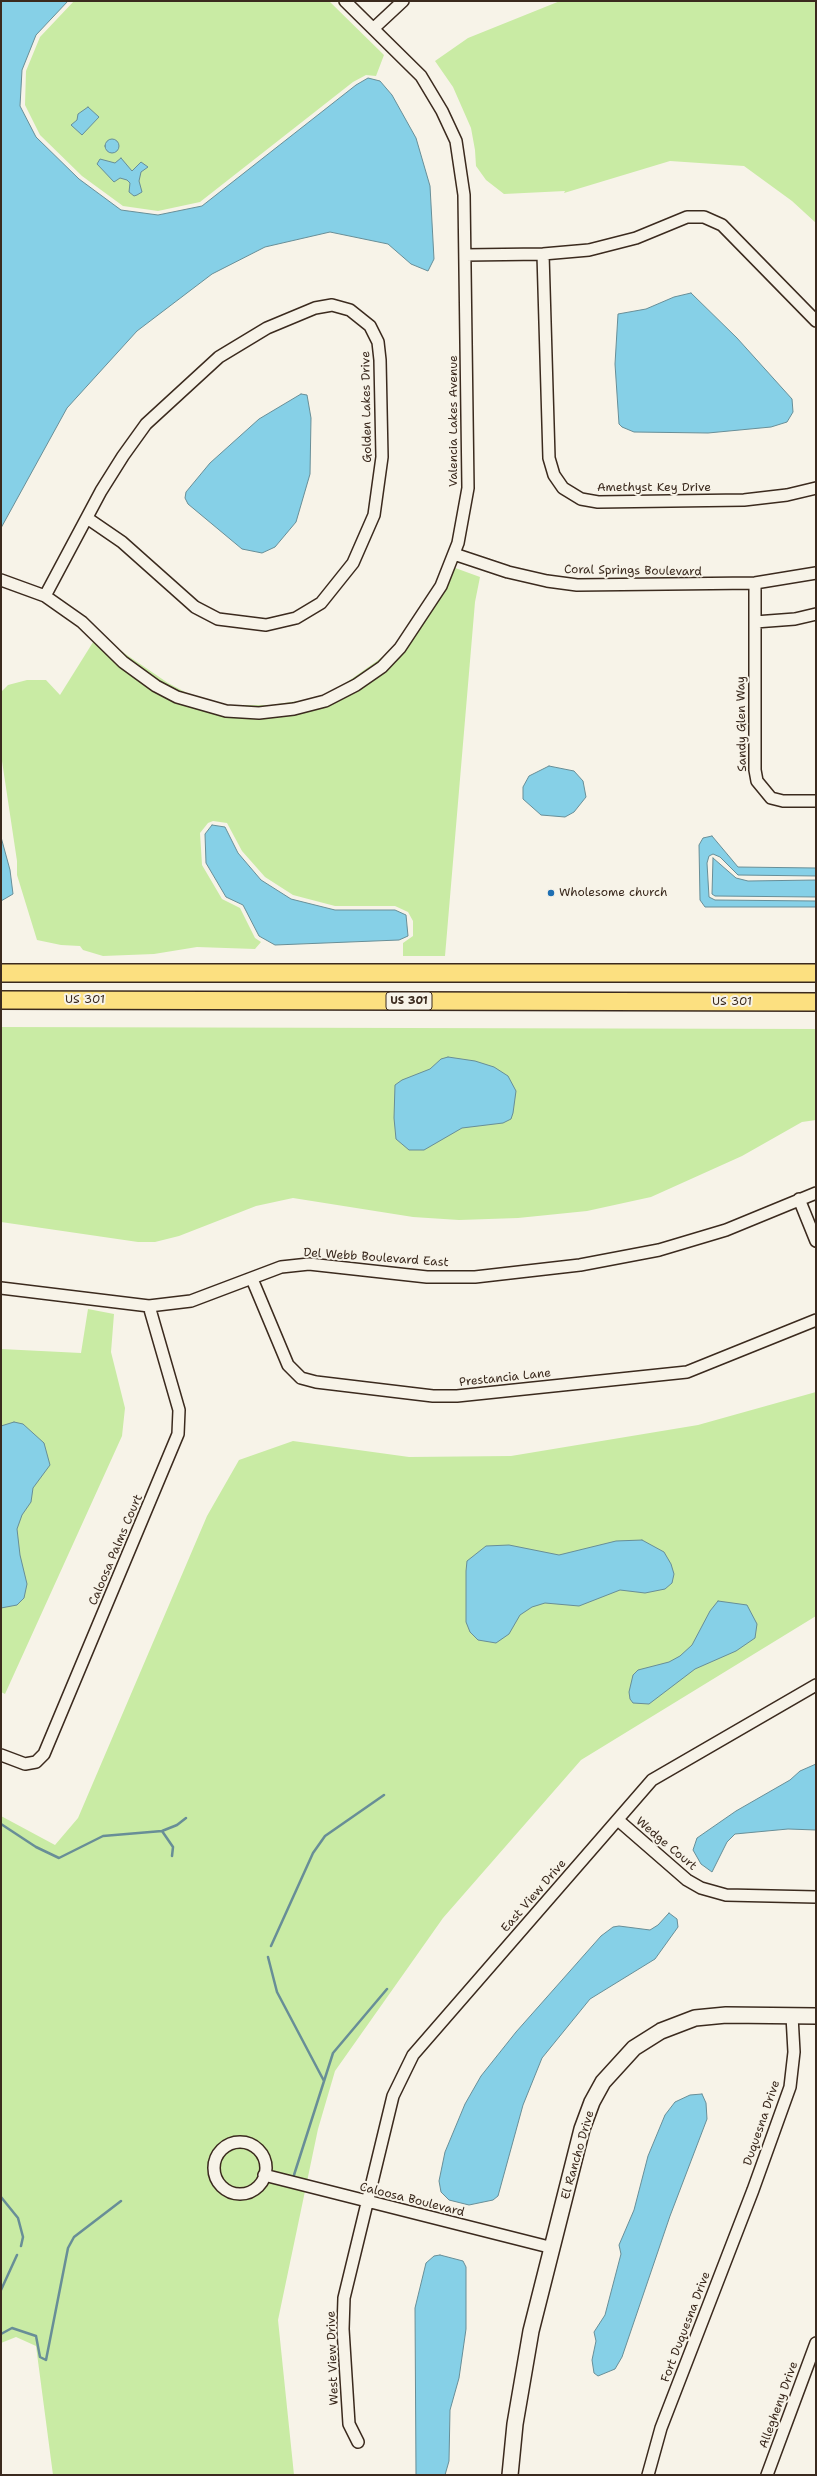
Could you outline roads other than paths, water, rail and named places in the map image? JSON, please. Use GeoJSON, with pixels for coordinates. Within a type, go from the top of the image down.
{"type":"FeatureCollection","features":[{"type":"Feature","properties":{"kind":"main road"},"geometry":{"type":"LineString","coordinates":[[1,973],[816,973]]}},
{"type":"Feature","properties":{"kind":"main road","name":"US 301"},"geometry":{"type":"LineString","coordinates":[[1,1000],[816,1002]]}},
{"type":"Feature","properties":{"kind":"street","name":"Valencia Lakes Avenue"},"geometry":{"type":"LineString","coordinates":[[1,580],[45,596],[82,622],[123,662],[156,686],[204,706],[226,711],[259,713],[294,709],[325,700],[356,685],[382,667],[400,648],[441,586],[454,554],[468,488],[464,195],[456,140],[442,111],[420,76],[374,28],[345,1]]}},
{"type":"Feature","properties":{"kind":"street"},"geometry":{"type":"LineString","coordinates":[[374,28],[403,1]]}},
{"type":"Feature","properties":{"kind":"street"},"geometry":{"type":"LineString","coordinates":[[465,255],[543,254],[589,250],[636,238],[687,217],[704,217],[722,225],[816,321]]}},
{"type":"Feature","properties":{"kind":"street","name":"Amethyst Key Drive"},"geometry":{"type":"LineString","coordinates":[[543,254],[549,458],[554,475],[564,488],[581,499],[598,502],[744,500],[787,495],[816,488]]}},
{"type":"Feature","properties":{"kind":"street","name":"Golden Lakes Drive"},"geometry":{"type":"LineString","coordinates":[[45,596],[87,518],[123,456],[146,424],[218,357],[267,328],[315,308],[332,305],[350,310],[370,326],[378,342],[380,360],[382,457],[374,515],[353,563],[321,603],[296,618],[266,625],[218,619],[195,607],[122,542],[87,518]]}},
{"type":"Feature","properties":{"kind":"street","name":"Coral Springs Boulevard"},"geometry":{"type":"LineString","coordinates":[[454,554],[508,572],[548,582],[570,584],[755,583],[816,573]]}},
{"type":"Feature","properties":{"kind":"street","name":"Sandy Glen Way"},"geometry":{"type":"LineString","coordinates":[[755,583],[756,781],[772,798],[783,801],[816,801]]}},
{"type":"Feature","properties":{"kind":"street"},"geometry":{"type":"LineString","coordinates":[[755,622],[795,619],[816,614]]}},
{"type":"Feature","properties":{"kind":"street","name":"Del Webb Boulevard East"},"geometry":{"type":"LineString","coordinates":[[1,1288],[149,1306],[191,1301],[281,1267],[310,1264],[427,1277],[475,1277],[580,1265],[659,1250],[726,1230],[816,1193]]}},
{"type":"Feature","properties":{"kind":"street"},"geometry":{"type":"LineString","coordinates":[[799,1200],[816,1241]]}},
{"type":"Feature","properties":{"kind":"street","name":"Prestancia Lane"},"geometry":{"type":"LineString","coordinates":[[252,1279],[288,1365],[301,1378],[316,1382],[433,1396],[457,1396],[686,1372],[816,1320]]}},
{"type":"Feature","properties":{"kind":"street","name":"Caloosa Palms Court"},"geometry":{"type":"LineString","coordinates":[[1,1755],[25,1764],[36,1762],[44,1754],[178,1434],[179,1410],[149,1306]]}},
{"type":"Feature","properties":{"kind":"street","name":"East View Drive"},"geometry":{"type":"LineString","coordinates":[[366,2202],[393,2096],[413,2055],[652,1780],[816,1685]]}},
{"type":"Feature","properties":{"kind":"street","name":"Wedge Court"},"geometry":{"type":"LineString","coordinates":[[618,1820],[687,1880],[701,1888],[726,1895],[816,1897]]}},
{"type":"Feature","properties":{"kind":"street","name":"El Rancho Drive"},"geometry":{"type":"LineString","coordinates":[[510,2475],[515,2424],[531,2331],[582,2129],[592,2102],[603,2082],[634,2048],[660,2031],[695,2018],[726,2015],[816,2016]]}},
{"type":"Feature","properties":{"kind":"street","name":"Duquesna Drive"},"geometry":{"type":"LineString","coordinates":[[753,2190],[790,2087],[794,2052],[792,2016]]}},
{"type":"Feature","properties":{"kind":"street"},"geometry":{"type":"LineString","coordinates":[[230,2144],[247,2144],[260,2152],[266,2167],[264,2176],[261,2183],[249,2192],[234,2193],[226,2190],[218,2182],[214,2170],[215,2162],[224,2148],[230,2144]]}},
{"type":"Feature","properties":{"kind":"street","name":"Caloosa Boulevard"},"geometry":{"type":"LineString","coordinates":[[264,2176],[553,2248]]}},
{"type":"Feature","properties":{"kind":"street","name":"Fort Duquesna Drive"},"geometry":{"type":"LineString","coordinates":[[648,2475],[661,2428],[753,2190]]}},
{"type":"Feature","properties":{"kind":"street","name":"West View Drive"},"geometry":{"type":"LineString","coordinates":[[358,2442],[349,2424],[343,2329],[344,2298],[366,2202]]}},
{"type":"Feature","properties":{"kind":"street","name":"Allegheny Drive"},"geometry":{"type":"LineString","coordinates":[[767,2475],[816,2343]]}},
{"type":"Feature","properties":{"kind":"water"},"geometry":{"type":"Polygon","coordinates":[[[1,1],[68,1],[36,35],[22,70],[20,106],[36,137],[79,179],[121,210],[158,215],[202,206],[356,85],[368,78],[380,81],[392,95],[416,138],[430,186],[434,259],[428,271],[411,264],[388,244],[330,232],[265,247],[212,274],[137,331],[67,408],[1,528],[1,1]]]}},
{"type":"Feature","properties":{"kind":"water"},"geometry":{"type":"Polygon","coordinates":[[[88,107],[99,117],[82,135],[71,125],[77,120],[78,114],[88,107]]]}},
{"type":"Feature","properties":{"kind":"water"},"geometry":{"type":"Polygon","coordinates":[[[112,139],[117,141],[119,146],[117,151],[112,153],[107,151],[105,146],[107,141],[112,139]]]}},
{"type":"Feature","properties":{"kind":"water"},"geometry":{"type":"Polygon","coordinates":[[[121,158],[132,171],[141,162],[148,167],[141,172],[139,181],[142,192],[137,195],[134,196],[129,192],[130,183],[127,180],[120,178],[114,182],[97,164],[100,159],[115,163],[121,158]]]}},
{"type":"Feature","properties":{"kind":"water"},"geometry":{"type":"Polygon","coordinates":[[[691,293],[737,338],[792,399],[793,412],[787,422],[771,427],[708,433],[634,432],[622,427],[619,424],[615,364],[618,314],[646,309],[674,297],[691,293]]]}},
{"type":"Feature","properties":{"kind":"water"},"geometry":{"type":"Polygon","coordinates":[[[301,394],[307,395],[311,418],[310,474],[296,522],[275,547],[262,553],[242,549],[188,504],[185,498],[186,492],[210,463],[259,419],[301,394]]]}},
{"type":"Feature","properties":{"kind":"water"},"geometry":{"type":"Polygon","coordinates":[[[549,766],[574,771],[583,781],[586,797],[574,812],[565,817],[541,815],[523,799],[523,787],[529,776],[549,766]]]}},
{"type":"Feature","properties":{"kind":"water"},"geometry":{"type":"Polygon","coordinates":[[[212,825],[225,827],[238,853],[261,880],[291,899],[335,910],[395,910],[406,915],[408,936],[399,940],[275,945],[259,936],[243,905],[226,897],[206,863],[205,834],[212,825]]]}},
{"type":"Feature","properties":{"kind":"water"},"geometry":{"type":"Polygon","coordinates":[[[712,836],[738,867],[816,868],[816,876],[738,875],[720,857],[713,854],[709,856],[707,863],[709,897],[715,900],[816,901],[816,907],[705,907],[700,900],[699,845],[703,838],[712,836]]]}},
{"type":"Feature","properties":{"kind":"water"},"geometry":{"type":"Polygon","coordinates":[[[1,837],[10,870],[13,894],[1,901],[1,837]]]}},
{"type":"Feature","properties":{"kind":"water"},"geometry":{"type":"Polygon","coordinates":[[[713,858],[736,878],[748,881],[816,880],[816,897],[715,896],[712,894],[713,858]]]}},
{"type":"Feature","properties":{"kind":"water"},"geometry":{"type":"Polygon","coordinates":[[[448,1057],[475,1061],[494,1067],[508,1076],[516,1091],[511,1119],[503,1123],[462,1128],[424,1150],[409,1150],[396,1139],[394,1118],[395,1085],[402,1080],[430,1069],[441,1059],[448,1057]]]}},
{"type":"Feature","properties":{"kind":"water"},"geometry":{"type":"Polygon","coordinates":[[[14,1422],[23,1424],[44,1443],[50,1465],[33,1488],[31,1502],[22,1515],[17,1529],[20,1555],[27,1584],[24,1598],[17,1605],[1,1608],[1,1426],[14,1422]]]}},
{"type":"Feature","properties":{"kind":"water"},"geometry":{"type":"Polygon","coordinates":[[[642,1540],[664,1552],[671,1564],[674,1574],[672,1583],[665,1589],[645,1593],[620,1590],[579,1606],[545,1603],[532,1607],[520,1615],[509,1634],[496,1643],[478,1640],[470,1632],[466,1622],[467,1561],[486,1546],[509,1545],[559,1555],[616,1541],[642,1540]]]}},
{"type":"Feature","properties":{"kind":"water"},"geometry":{"type":"Polygon","coordinates":[[[718,1601],[747,1605],[757,1624],[755,1638],[736,1651],[695,1669],[649,1704],[633,1703],[630,1699],[629,1692],[633,1675],[638,1670],[669,1662],[680,1656],[692,1645],[710,1611],[718,1601]]]}},
{"type":"Feature","properties":{"kind":"water"},"geometry":{"type":"Polygon","coordinates":[[[816,1764],[816,1830],[788,1829],[735,1834],[727,1842],[712,1872],[701,1864],[693,1850],[697,1838],[736,1811],[790,1780],[800,1771],[816,1764]]]}},
{"type":"Feature","properties":{"kind":"water"},"geometry":{"type":"Polygon","coordinates":[[[669,1913],[677,1919],[678,1927],[655,1959],[590,1999],[542,2058],[523,2105],[498,2196],[493,2200],[469,2205],[449,2200],[441,2192],[439,2181],[445,2152],[465,2104],[481,2076],[516,2032],[601,1936],[613,1927],[619,1926],[650,1930],[658,1925],[669,1913]]]}},
{"type":"Feature","properties":{"kind":"water"},"geometry":{"type":"Polygon","coordinates":[[[702,2094],[706,2103],[707,2119],[670,2216],[622,2357],[615,2369],[598,2376],[594,2373],[592,2360],[596,2341],[594,2332],[605,2315],[621,2254],[619,2245],[634,2210],[648,2156],[665,2115],[675,2102],[690,2095],[702,2094]]]}},
{"type":"Feature","properties":{"kind":"water"},"geometry":{"type":"Polygon","coordinates":[[[440,2255],[463,2261],[466,2267],[466,2329],[459,2378],[450,2410],[449,2461],[445,2475],[416,2475],[415,2308],[426,2263],[434,2256],[440,2255]]]}},
{"type":"Feature","properties":{"kind":"waterway"},"geometry":{"type":"LineString","coordinates":[[271,1946],[313,1853],[325,1836],[384,1795]]}},
{"type":"Feature","properties":{"kind":"waterway"},"geometry":{"type":"LineString","coordinates":[[1,1824],[36,1847],[59,1858],[103,1836],[162,1831],[177,1825],[186,1818]]}},
{"type":"Feature","properties":{"kind":"waterway"},"geometry":{"type":"LineString","coordinates":[[162,1831],[173,1847],[172,1856]]}},
{"type":"Feature","properties":{"kind":"waterway"},"geometry":{"type":"LineString","coordinates":[[268,1957],[277,1992],[324,2081]]}},
{"type":"Feature","properties":{"kind":"waterway"},"geometry":{"type":"LineString","coordinates":[[294,2175],[333,2053],[387,1989]]}},
{"type":"Feature","properties":{"kind":"waterway"},"geometry":{"type":"LineString","coordinates":[[1,2197],[18,2218],[23,2237],[21,2246]]}},
{"type":"Feature","properties":{"kind":"waterway"},"geometry":{"type":"LineString","coordinates":[[1,2334],[12,2328],[36,2336],[40,2357],[46,2360],[68,2248],[74,2237],[121,2201]]}},
{"type":"Feature","properties":{"kind":"waterway"},"geometry":{"type":"LineString","coordinates":[[1,2290],[17,2255]]}},
{"type":"Feature","properties":{"kind":"place","name":"Wholesome church"},"geometry":{"type":"Point","coordinates":[551,893]}}]}
